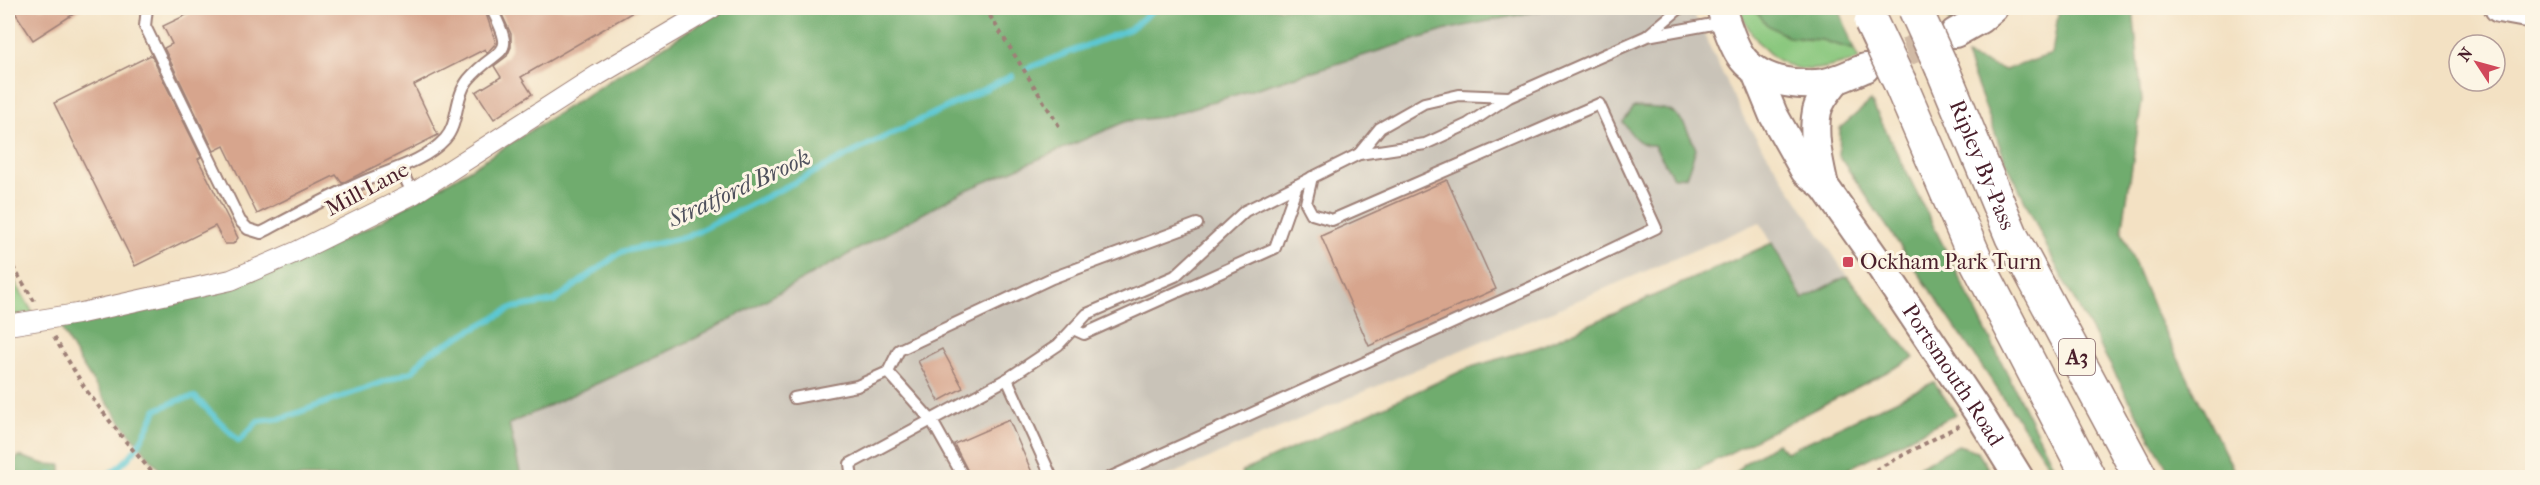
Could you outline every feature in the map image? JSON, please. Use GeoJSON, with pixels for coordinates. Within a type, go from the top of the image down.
{"type":"FeatureCollection","features":[{"type":"Feature","properties":{"kind":"highway","name":"Ripley By-Pass"},"geometry":{"type":"LineString","coordinates":[[1915,8],[2012,237],[2141,477]]}},
{"type":"Feature","properties":{"kind":"highway","name":"Ripley By-Pass"},"geometry":{"type":"LineString","coordinates":[[1868,15],[1900,83],[1976,260],[2089,477]]}},
{"type":"Feature","properties":{"kind":"main road"},"geometry":{"type":"LineString","coordinates":[[1955,33],[1980,19],[1993,8]]}},
{"type":"Feature","properties":{"kind":"main road"},"geometry":{"type":"LineString","coordinates":[[2499,8],[2532,14]]}},
{"type":"Feature","properties":{"kind":"main road","name":"Portsmouth Road"},"geometry":{"type":"LineString","coordinates":[[1725,19],[1740,55],[1755,70],[1789,144],[1805,171],[1824,186],[1980,415],[2019,477]]}},
{"type":"Feature","properties":{"kind":"main road"},"geometry":{"type":"LineString","coordinates":[[1755,70],[1772,79],[1814,83],[1837,79],[1864,68]]}},
{"type":"Feature","properties":{"kind":"main road","name":"Portsmouth Road"},"geometry":{"type":"LineString","coordinates":[[1824,186],[1818,159],[1817,112],[1826,92],[1837,79]]}},
{"type":"Feature","properties":{"kind":"street","name":"Mill Lane"},"geometry":{"type":"LineString","coordinates":[[8,325],[43,320],[231,280],[296,252],[412,194],[598,75],[712,8]]}},
{"type":"Feature","properties":{"kind":"lane"},"geometry":{"type":"LineString","coordinates":[[147,8],[145,26],[240,221],[248,229],[261,233],[360,183],[400,168],[445,140],[453,129],[456,105],[467,81],[502,51],[506,42],[505,34],[491,8]]}},
{"type":"Feature","properties":{"kind":"lane"},"geometry":{"type":"LineString","coordinates":[[1647,36],[1680,8]]}},
{"type":"Feature","properties":{"kind":"lane"},"geometry":{"type":"LineString","coordinates":[[852,477],[850,464],[1008,380],[1058,345],[1087,315],[1175,276],[1245,211],[1359,154],[1425,144],[1468,124],[1509,97],[1647,36],[1713,24],[1725,19]]}},
{"type":"Feature","properties":{"kind":"lane"},"geometry":{"type":"LineString","coordinates":[[1359,154],[1380,128],[1424,103],[1458,95],[1509,97]]}},
{"type":"Feature","properties":{"kind":"lane"},"geometry":{"type":"LineString","coordinates":[[1109,477],[1532,287],[1656,228],[1599,104],[1477,159],[1439,173],[1332,220],[1312,214],[1306,203],[1312,177]]}},
{"type":"Feature","properties":{"kind":"lane"},"geometry":{"type":"LineString","coordinates":[[400,168],[412,194]]}},
{"type":"Feature","properties":{"kind":"lane"},"geometry":{"type":"LineString","coordinates":[[1073,329],[1084,334],[1275,248],[1297,185]]}},
{"type":"Feature","properties":{"kind":"lane"},"geometry":{"type":"LineString","coordinates":[[794,398],[857,386],[888,372],[899,350],[1052,278],[1197,224]]}},
{"type":"Feature","properties":{"kind":"lane"},"geometry":{"type":"LineString","coordinates":[[888,372],[932,421],[964,477]]}},
{"type":"Feature","properties":{"kind":"lane"},"geometry":{"type":"LineString","coordinates":[[1008,380],[1052,477]]}},
{"type":"Feature","properties":{"kind":"path"},"geometry":{"type":"LineString","coordinates":[[985,8],[1059,126]]}},
{"type":"Feature","properties":{"kind":"path"},"geometry":{"type":"LineString","coordinates":[[8,259],[86,390],[122,437],[157,477]]}},
{"type":"Feature","properties":{"kind":"path"},"geometry":{"type":"LineString","coordinates":[[1860,477],[1980,415]]}},
{"type":"Feature","properties":{"kind":"shaded area"},"geometry":{"type":"Polygon","coordinates":[[[1552,8],[1691,8],[1746,122],[1847,276],[1803,299],[1760,222],[1165,477],[702,478],[700,473],[617,478],[521,477],[509,424],[696,338],[962,192],[1127,121],[1163,117],[1450,29],[1552,8]]]}},
{"type":"Feature","properties":{"kind":"green space"},"geometry":{"type":"Polygon","coordinates":[[[724,8],[1552,8],[1450,29],[1163,117],[1127,121],[962,192],[696,338],[509,424],[521,477],[166,477],[109,406],[61,328],[270,272],[367,229],[462,174],[724,8]]]}},
{"type":"Feature","properties":{"kind":"green space"},"geometry":{"type":"Polygon","coordinates":[[[1738,8],[1754,8],[1757,13],[1800,39],[1822,40],[1854,50],[1859,60],[1817,69],[1790,66],[1778,60],[1759,42],[1738,8]]]}},
{"type":"Feature","properties":{"kind":"green space"},"geometry":{"type":"Polygon","coordinates":[[[1754,8],[1839,8],[1854,50],[1822,40],[1788,37],[1766,24],[1754,8]]]}},
{"type":"Feature","properties":{"kind":"green space"},"geometry":{"type":"Polygon","coordinates":[[[1951,8],[1977,8],[1950,24],[1948,13],[1951,8]]]}},
{"type":"Feature","properties":{"kind":"green space"},"geometry":{"type":"Polygon","coordinates":[[[2059,8],[2133,8],[2142,101],[2122,232],[2153,308],[2237,477],[2172,477],[2058,270],[2004,157],[1966,56],[2005,70],[2052,54],[2059,8]]]}},
{"type":"Feature","properties":{"kind":"green space"},"geometry":{"type":"Polygon","coordinates":[[[1871,101],[2059,477],[1839,156],[1840,128],[1871,101]]]}},
{"type":"Feature","properties":{"kind":"green space"},"geometry":{"type":"Polygon","coordinates":[[[1634,107],[1668,110],[1680,119],[1696,149],[1686,177],[1673,177],[1654,145],[1644,144],[1629,131],[1623,122],[1634,107]]]}},
{"type":"Feature","properties":{"kind":"green space"},"geometry":{"type":"Polygon","coordinates":[[[1772,243],[1803,299],[1847,276],[1914,358],[1683,477],[1243,477],[1241,472],[1468,368],[1539,347],[1772,243]]]}},
{"type":"Feature","properties":{"kind":"green space"},"geometry":{"type":"Polygon","coordinates":[[[8,270],[33,313],[8,316],[8,270]]]}},
{"type":"Feature","properties":{"kind":"green space"},"geometry":{"type":"Polygon","coordinates":[[[1934,382],[1956,414],[1832,477],[1733,477],[1743,464],[1777,443],[1786,452],[1934,382]]]}},
{"type":"Feature","properties":{"kind":"green space"},"geometry":{"type":"Polygon","coordinates":[[[1958,445],[1977,451],[1993,476],[1900,477],[1958,445]]]}},
{"type":"Feature","properties":{"kind":"green space"},"geometry":{"type":"Polygon","coordinates":[[[19,456],[45,464],[61,465],[61,477],[8,477],[8,467],[19,456]]]}},
{"type":"Feature","properties":{"kind":"green space"},"geometry":{"type":"Polygon","coordinates":[[[701,473],[702,477],[617,477],[701,473]]]}},
{"type":"Feature","properties":{"kind":"building"},"geometry":{"type":"Polygon","coordinates":[[[12,8],[83,8],[33,40],[12,8]]]}},
{"type":"Feature","properties":{"kind":"building"},"geometry":{"type":"Polygon","coordinates":[[[201,8],[484,8],[496,43],[487,53],[485,49],[414,85],[438,135],[342,183],[336,175],[257,214],[224,146],[214,151],[164,48],[172,44],[163,26],[201,8]]]}},
{"type":"Feature","properties":{"kind":"building"},"geometry":{"type":"Polygon","coordinates":[[[499,8],[640,8],[521,77],[532,94],[494,119],[476,92],[501,77],[494,66],[507,56],[511,47],[511,34],[499,8]]]}},
{"type":"Feature","properties":{"kind":"building"},"geometry":{"type":"Polygon","coordinates":[[[151,55],[201,157],[198,159],[238,238],[233,244],[225,244],[215,226],[135,266],[54,103],[151,55]]]}},
{"type":"Feature","properties":{"kind":"building"},"geometry":{"type":"Polygon","coordinates":[[[1447,180],[1496,289],[1369,346],[1321,236],[1447,180]]]}},
{"type":"Feature","properties":{"kind":"building"},"geometry":{"type":"Polygon","coordinates":[[[367,188],[370,194],[355,203],[350,196],[367,188]]]}},
{"type":"Feature","properties":{"kind":"building"},"geometry":{"type":"Polygon","coordinates":[[[942,349],[963,388],[939,401],[918,361],[942,349]]]}},
{"type":"Feature","properties":{"kind":"building"},"geometry":{"type":"Polygon","coordinates":[[[1009,420],[1034,477],[971,477],[954,444],[1009,420]]]}},
{"type":"Feature","properties":{"kind":"waterway","name":"Stratford Brook"},"geometry":{"type":"LineString","coordinates":[[1028,68],[1130,29],[1156,8]]}},
{"type":"Feature","properties":{"kind":"waterway","name":"Stratford Brook"},"geometry":{"type":"LineString","coordinates":[[101,478],[129,458],[156,410],[179,400],[195,397],[239,441],[258,421],[283,418],[413,371],[427,354],[512,308],[554,301],[621,252],[689,236],[860,149],[1012,76]]}},
{"type":"Feature","properties":{"kind":"waterway","name":"Stratford Brook"},"geometry":{"type":"LineString","coordinates":[[44,478],[51,475],[64,478]]}},
{"type":"Feature","properties":{"kind":"tunnel"},"geometry":{"type":"LineString","coordinates":[[1867,67],[1950,35]]}},
{"type":"Feature","properties":{"kind":"place","name":"Ockham Park Turn"},"geometry":{"type":"Point","coordinates":[1848,262]}}]}
